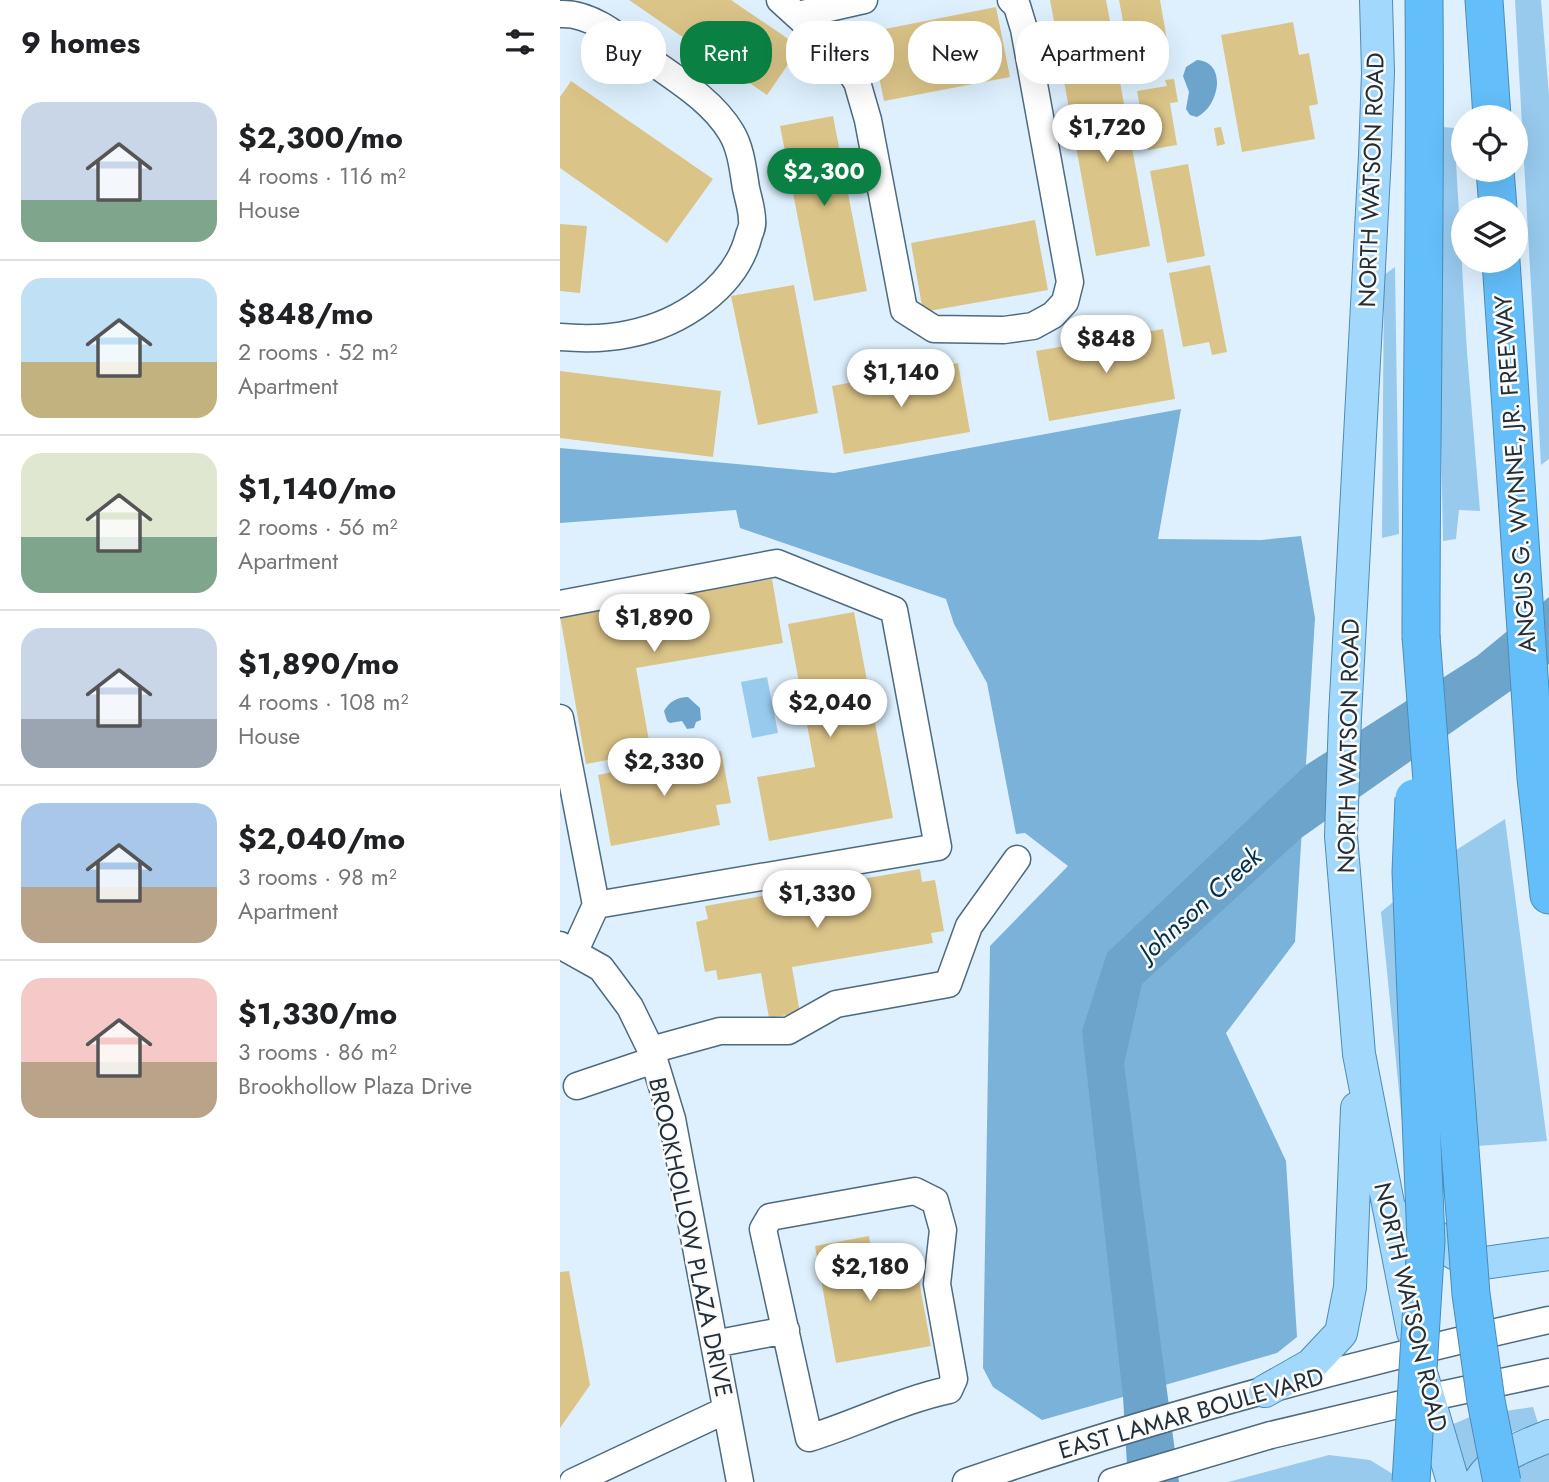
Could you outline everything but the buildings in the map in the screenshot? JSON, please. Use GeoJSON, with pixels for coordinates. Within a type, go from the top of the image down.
{"type":"FeatureCollection","features":[{"type":"Feature","properties":{"kind":"highway"},"geometry":{"type":"LineString","coordinates":[[1411,1482],[1426,1241],[1411,872],[1421,636],[1421,411],[1426,184],[1424,0]]}},
{"type":"Feature","properties":{"kind":"highway"},"geometry":{"type":"LineString","coordinates":[[1484,0],[1491,105]]}},
{"type":"Feature","properties":{"kind":"highway","name":"ANGUS G. WYNNE, JR. FREEWAY"},"geometry":{"type":"LineString","coordinates":[[1502,273],[1536,778],[1549,895]]}},
{"type":"Feature","properties":{"kind":"highway"},"geometry":{"type":"LineString","coordinates":[[1421,636],[1471,1294],[1486,1401],[1502,1482]]}},
{"type":"Feature","properties":{"kind":"main road","name":"NORTH WATSON ROAD"},"geometry":{"type":"LineString","coordinates":[[1376,0],[1378,72],[1375,155],[1341,836],[1359,1054],[1427,1398],[1453,1482]]}},
{"type":"Feature","properties":{"kind":"main road"},"geometry":{"type":"LineString","coordinates":[[1265,1391],[1311,1365],[1341,1333],[1350,1287],[1359,1054]]}},
{"type":"Feature","properties":{"kind":"main road"},"geometry":{"type":"LineString","coordinates":[[1380,1165],[1415,1220],[1454,1253],[1484,1262],[1549,1254]]}},
{"type":"Feature","properties":{"kind":"main road"},"geometry":{"type":"LineString","coordinates":[[1479,1482],[1490,1465],[1518,1448],[1549,1436]]}},
{"type":"Feature","properties":{"kind":"street"},"geometry":{"type":"LineString","coordinates":[[789,8],[864,0]]}},
{"type":"Feature","properties":{"kind":"street"},"geometry":{"type":"LineString","coordinates":[[789,8],[836,51],[857,82],[868,120],[904,310],[934,328],[1004,330],[1033,326],[1052,315],[1065,302],[1070,282],[1024,29],[1017,6],[1011,0]]}},
{"type":"Feature","properties":{"kind":"street"},"geometry":{"type":"LineString","coordinates":[[560,14],[568,13],[586,19],[616,35],[708,104],[732,133],[753,222],[745,252],[729,277],[701,303],[661,325],[628,335],[582,339],[560,337]]}},
{"type":"Feature","properties":{"kind":"street"},"geometry":{"type":"LineString","coordinates":[[560,604],[777,563],[894,610],[938,847],[596,905]]}},
{"type":"Feature","properties":{"kind":"street"},"geometry":{"type":"LineString","coordinates":[[560,718],[596,905],[567,949]]}},
{"type":"Feature","properties":{"kind":"street"},"geometry":{"type":"LineString","coordinates":[[577,1086],[720,1031],[788,1031],[836,1004],[948,984],[969,926],[1017,859]]}},
{"type":"Feature","properties":{"kind":"street","name":"BROOKHOLLOW PLAZA DRIVE"},"geometry":{"type":"LineString","coordinates":[[567,949],[600,968],[605,974],[630,1007],[653,1055],[672,1119],[740,1482]]}},
{"type":"Feature","properties":{"kind":"street"},"geometry":{"type":"LineString","coordinates":[[915,1191],[935,1201],[943,1230],[937,1284],[954,1379],[949,1390],[929,1394],[844,1428],[809,1437],[786,1330],[763,1228],[770,1217],[915,1191]]}},
{"type":"Feature","properties":{"kind":"street","name":"EAST LAMAR BOULEVARD"},"geometry":{"type":"LineString","coordinates":[[966,1482],[1059,1450],[1265,1391],[1417,1349],[1549,1320]]}},
{"type":"Feature","properties":{"kind":"street"},"geometry":{"type":"LineString","coordinates":[[714,1344],[786,1330]]}},
{"type":"Feature","properties":{"kind":"street","name":"EAST LAMAR BOULEVARD"},"geometry":{"type":"LineString","coordinates":[[1112,1482],[1271,1435],[1549,1372]]}},
{"type":"Feature","properties":{"kind":"street"},"geometry":{"type":"LineString","coordinates":[[573,1482],[726,1410]]}},
{"type":"Feature","properties":{"kind":"shaded area"},"geometry":{"type":"Polygon","coordinates":[[[1515,0],[1541,0],[1549,95],[1549,459],[1541,465],[1525,182],[1528,182],[1528,105],[1521,105],[1515,0]]]}},
{"type":"Feature","properties":{"kind":"shaded area"},"geometry":{"type":"Polygon","coordinates":[[[1442,127],[1451,128],[1451,182],[1457,182],[1458,196],[1451,196],[1451,273],[1462,273],[1480,511],[1459,510],[1456,539],[1443,541],[1440,375],[1442,127]]]}},
{"type":"Feature","properties":{"kind":"shaded area"},"geometry":{"type":"Polygon","coordinates":[[[1395,267],[1399,534],[1382,538],[1384,275],[1395,267]]]}},
{"type":"Feature","properties":{"kind":"shaded area"},"geometry":{"type":"Polygon","coordinates":[[[1181,409],[1158,539],[1261,540],[1301,536],[1315,618],[1295,942],[1226,1033],[1286,1161],[1297,1337],[1277,1353],[1042,1420],[993,1387],[983,1368],[990,946],[1068,866],[1025,833],[1016,834],[987,683],[954,624],[946,599],[740,528],[736,510],[560,523],[560,448],[834,473],[1181,409]]]}},
{"type":"Feature","properties":{"kind":"shaded area"},"geometry":{"type":"Polygon","coordinates":[[[767,677],[778,733],[752,738],[741,682],[767,677]]]}},
{"type":"Feature","properties":{"kind":"shaded area"},"geometry":{"type":"Polygon","coordinates":[[[1505,819],[1547,1141],[1477,1146],[1453,852],[1505,819]]]}},
{"type":"Feature","properties":{"kind":"shaded area"},"geometry":{"type":"Polygon","coordinates":[[[1404,893],[1411,1161],[1403,1131],[1381,912],[1404,893]]]}},
{"type":"Feature","properties":{"kind":"shaded area"},"geometry":{"type":"Polygon","coordinates":[[[1533,1407],[1538,1423],[1507,1434],[1464,1479],[1449,1426],[1472,1416],[1533,1407]]]}},
{"type":"Feature","properties":{"kind":"shaded area"},"geometry":{"type":"Polygon","coordinates":[[[1549,1447],[1549,1482],[1518,1482],[1514,1463],[1549,1447]]]}},
{"type":"Feature","properties":{"kind":"shaded area"},"geometry":{"type":"Polygon","coordinates":[[[1329,1455],[1370,1460],[1396,1476],[1395,1482],[1228,1482],[1329,1455]]]}},
{"type":"Feature","properties":{"kind":"water"},"geometry":{"type":"Polygon","coordinates":[[[1197,60],[1213,68],[1217,86],[1211,104],[1197,117],[1190,115],[1186,109],[1189,92],[1183,76],[1186,67],[1197,60]]]}},
{"type":"Feature","properties":{"kind":"water","name":"Johnson Creek"},"geometry":{"type":"Polygon","coordinates":[[[1549,597],[1549,664],[1301,838],[1142,984],[1124,1064],[1179,1482],[1128,1482],[1123,1397],[1082,1031],[1107,953],[1306,765],[1477,656],[1549,597]]]}},
{"type":"Feature","properties":{"kind":"water"},"geometry":{"type":"Polygon","coordinates":[[[688,697],[700,708],[701,720],[696,722],[694,728],[687,729],[682,721],[667,721],[664,711],[674,701],[688,697]]]}}]}
